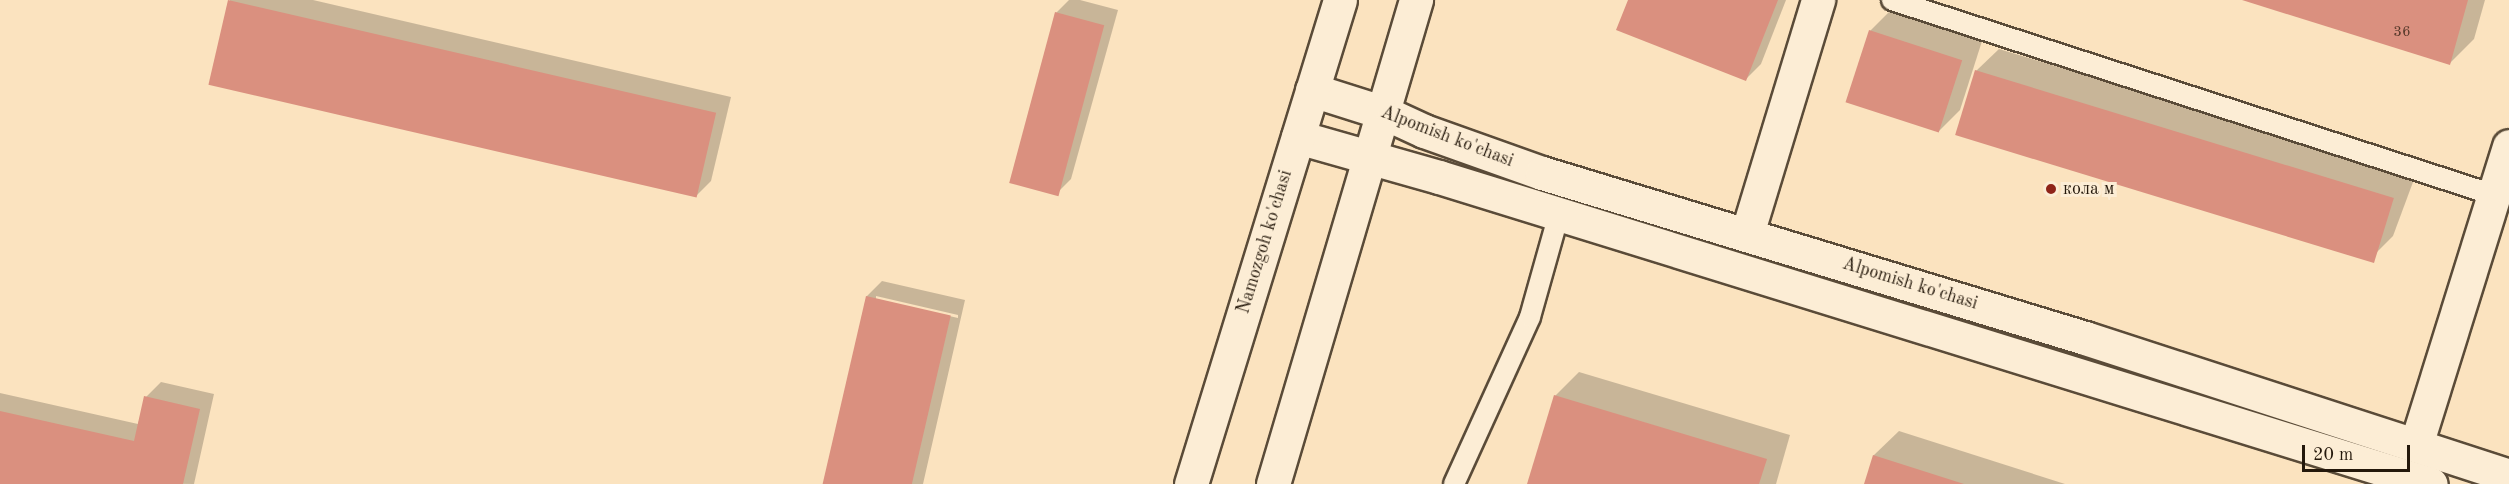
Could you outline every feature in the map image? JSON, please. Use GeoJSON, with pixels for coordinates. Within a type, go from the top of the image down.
{"type":"FeatureCollection","features":[{"type":"Feature","properties":{"kind":"main road","name":"Namozgoh ko'chasi"},"geometry":{"type":"LineString","coordinates":[[1191,484],[1340,0]]}},
{"type":"Feature","properties":{"kind":"main road"},"geometry":{"type":"LineString","coordinates":[[1273,484],[1385,113],[1416,0]]}},
{"type":"Feature","properties":{"kind":"main road"},"geometry":{"type":"LineString","coordinates":[[1747,234],[1818,0]]}},
{"type":"Feature","properties":{"kind":"main road","name":"Alpomish ko'chasi"},"geometry":{"type":"LineString","coordinates":[[1312,90],[1385,113],[1424,131],[1542,173],[2085,338],[2509,476]]}},
{"type":"Feature","properties":{"kind":"main road"},"geometry":{"type":"LineString","coordinates":[[1298,137],[1372,156],[2431,484]]}},
{"type":"Feature","properties":{"kind":"main road"},"geometry":{"type":"LineString","coordinates":[[2416,445],[2509,146]]}},
{"type":"Feature","properties":{"kind":"lane"},"geometry":{"type":"LineString","coordinates":[[1892,0],[2494,195]]}},
{"type":"Feature","properties":{"kind":"lane"},"geometry":{"type":"LineString","coordinates":[[1454,484],[1530,317],[1559,214]]}},
{"type":"Feature","properties":{"kind":"building"},"geometry":{"type":"Polygon","coordinates":[[[228,0],[716,113],[697,197],[208,85],[228,0]]]}},
{"type":"Feature","properties":{"kind":"building"},"geometry":{"type":"Polygon","coordinates":[[[1628,0],[1778,0],[1746,81],[1616,30],[1628,0]]]}},
{"type":"Feature","properties":{"kind":"building"},"geometry":{"type":"Polygon","coordinates":[[[2242,0],[2468,0],[2450,65],[2242,0]]]}},
{"type":"Feature","properties":{"kind":"building"},"geometry":{"type":"Polygon","coordinates":[[[1055,12],[1104,25],[1058,196],[1009,183],[1055,12]]]}},
{"type":"Feature","properties":{"kind":"building"},"geometry":{"type":"Polygon","coordinates":[[[1869,30],[1962,60],[1939,133],[1846,102],[1869,30]]]}},
{"type":"Feature","properties":{"kind":"building"},"geometry":{"type":"Polygon","coordinates":[[[1975,70],[2394,198],[2374,263],[1955,135],[1975,70]]]}},
{"type":"Feature","properties":{"kind":"building"},"geometry":{"type":"Polygon","coordinates":[[[866,296],[951,316],[912,484],[823,484],[866,296]]]}},
{"type":"Feature","properties":{"kind":"building"},"geometry":{"type":"Polygon","coordinates":[[[1554,395],[1767,459],[1759,484],[1527,484],[1554,395]]]}},
{"type":"Feature","properties":{"kind":"building"},"geometry":{"type":"Polygon","coordinates":[[[144,396],[200,409],[183,484],[0,484],[0,411],[134,441],[144,396]]]}},
{"type":"Feature","properties":{"kind":"building"},"geometry":{"type":"Polygon","coordinates":[[[1873,455],[1964,484],[1864,484],[1873,455]]]}},
{"type":"Feature","properties":{"kind":"place","name":"кола м"},"geometry":{"type":"Point","coordinates":[2051,189]}}]}
